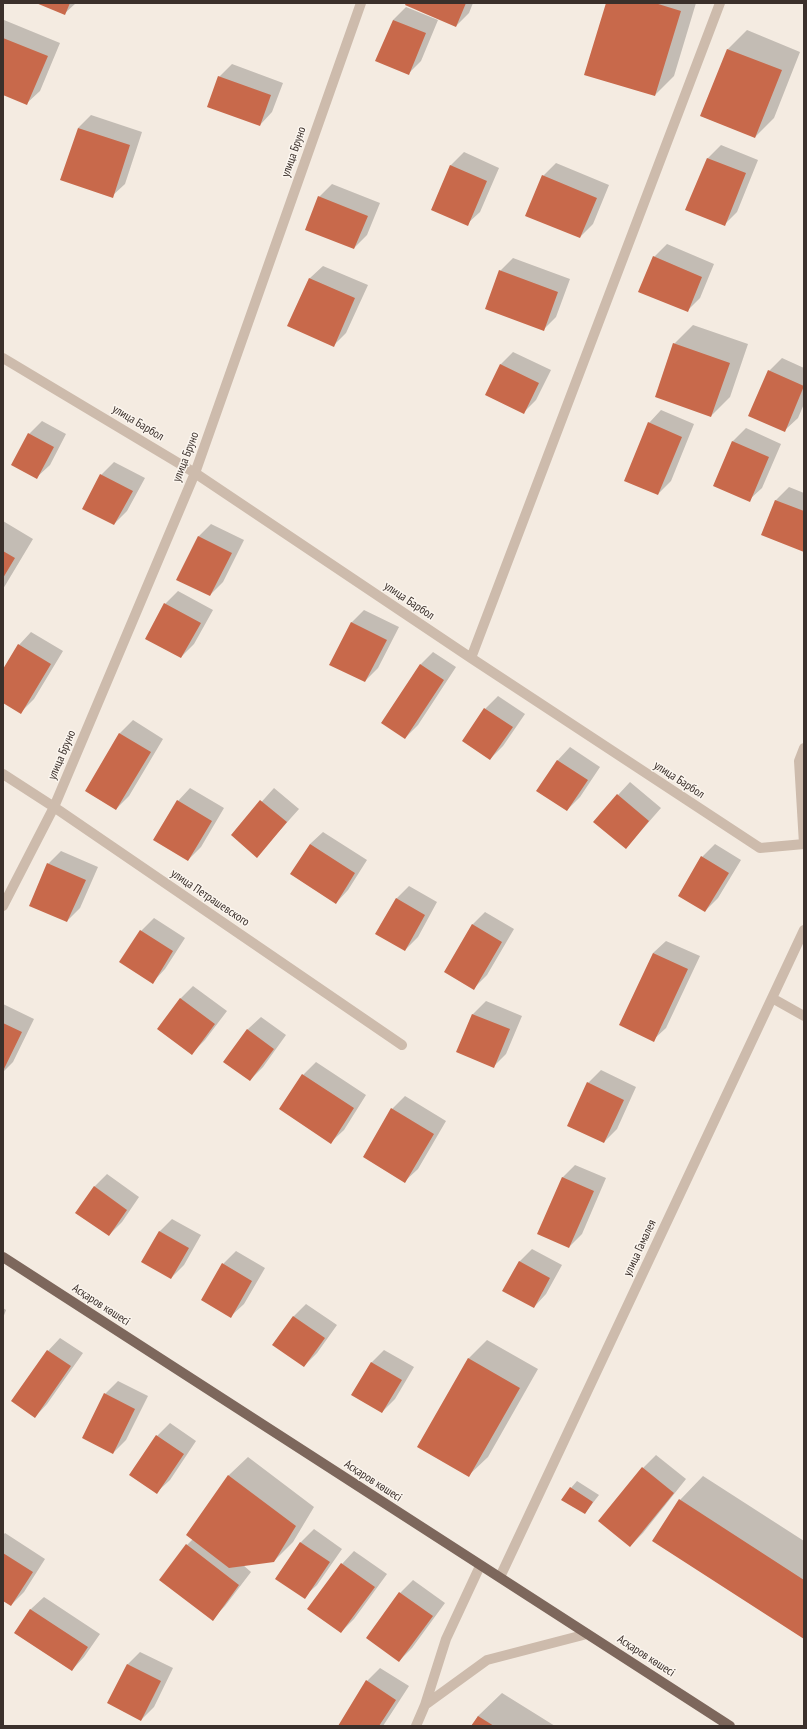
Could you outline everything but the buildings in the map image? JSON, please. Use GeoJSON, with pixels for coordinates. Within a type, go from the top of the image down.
{"type":"FeatureCollection","features":[{"type":"Feature","properties":{"kind":"main road","name":"Асқаров көшесі"},"geometry":{"type":"LineString","coordinates":[[3,1257],[730,1726]]}},
{"type":"Feature","properties":{"kind":"street","name":"улица Бруно"},"geometry":{"type":"LineString","coordinates":[[3,906],[54,808],[195,472],[361,3]]}},
{"type":"Feature","properties":{"kind":"street"},"geometry":{"type":"LineString","coordinates":[[471,658],[720,3]]}},
{"type":"Feature","properties":{"kind":"street","name":"улица Барбол"},"geometry":{"type":"LineString","coordinates":[[3,358],[195,472],[471,658],[760,848],[804,844]]}},
{"type":"Feature","properties":{"kind":"street"},"geometry":{"type":"LineString","coordinates":[[804,748],[799,761],[804,844]]}},
{"type":"Feature","properties":{"kind":"street","name":"улица Петрашевского"},"geometry":{"type":"LineString","coordinates":[[3,774],[402,1045]]}},
{"type":"Feature","properties":{"kind":"street","name":"улица Гамалея"},"geometry":{"type":"LineString","coordinates":[[500,1577],[804,930]]}},
{"type":"Feature","properties":{"kind":"street"},"geometry":{"type":"LineString","coordinates":[[772,998],[804,1016]]}},
{"type":"Feature","properties":{"kind":"street"},"geometry":{"type":"LineString","coordinates":[[416,1726],[425,1705],[446,1639],[480,1566]]}},
{"type":"Feature","properties":{"kind":"street"},"geometry":{"type":"LineString","coordinates":[[425,1705],[487,1660],[587,1634]]}}]}
